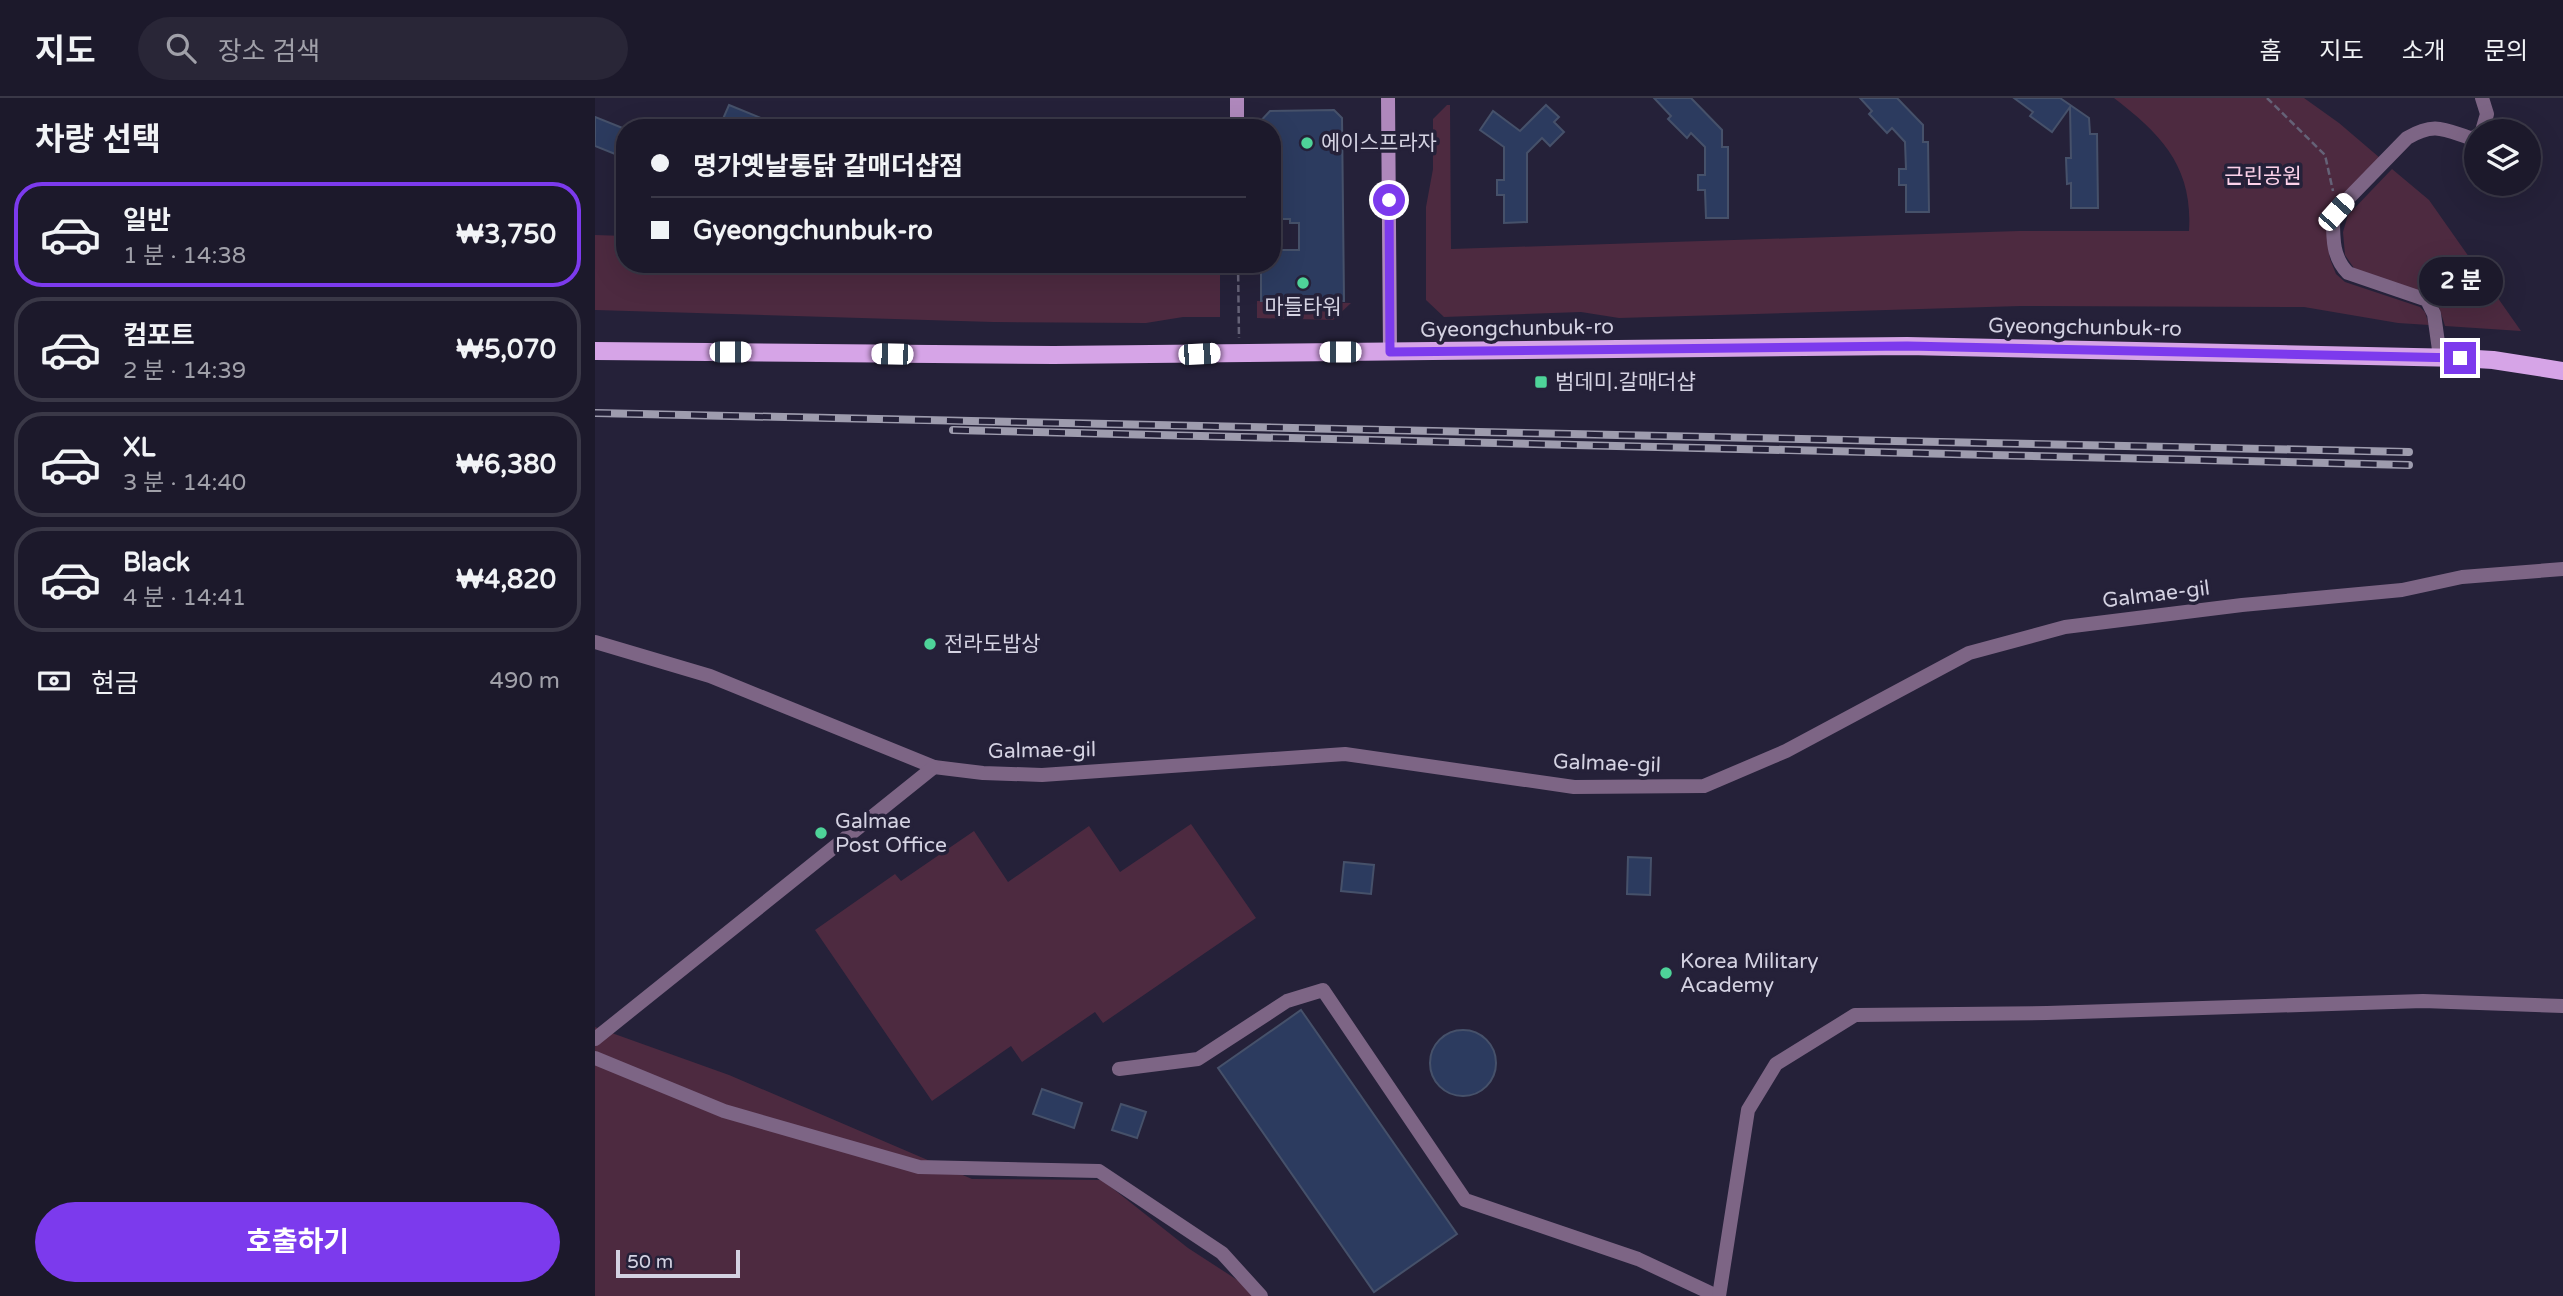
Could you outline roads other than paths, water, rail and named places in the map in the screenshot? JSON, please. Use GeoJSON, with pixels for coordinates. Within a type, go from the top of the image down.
{"type":"FeatureCollection","features":[{"type":"Feature","properties":{"kind":"main road","name":"Gyeongchunbuk-ro"},"geometry":{"type":"LineString","coordinates":[[595,351],[1054,355],[1907,346],[2439,357],[2493,360],[2563,371]]}},
{"type":"Feature","properties":{"kind":"street"},"geometry":{"type":"LineString","coordinates":[[1237,98],[1237,119]]}},
{"type":"Feature","properties":{"kind":"street"},"geometry":{"type":"LineString","coordinates":[[1388,98],[1390,352]]}},
{"type":"Feature","properties":{"kind":"street"},"geometry":{"type":"LineString","coordinates":[[2482,98],[2487,114],[2486,119]]}},
{"type":"Feature","properties":{"kind":"street"},"geometry":{"type":"LineString","coordinates":[[2439,357],[2434,314],[2427,300],[2348,274],[2338,264],[2333,243],[2336,212],[2407,138],[2421,130],[2444,127],[2464,135]]}},
{"type":"Feature","properties":{"kind":"street","name":"Galmae-gil"},"geometry":{"type":"LineString","coordinates":[[595,642],[710,676],[933,767],[983,773],[1042,775],[1345,754],[1574,787],[1704,786],[1786,751],[1969,653],[2065,626],[2402,590],[2462,577],[2563,569]]}},
{"type":"Feature","properties":{"kind":"street"},"geometry":{"type":"LineString","coordinates":[[595,1039],[933,767]]}},
{"type":"Feature","properties":{"kind":"street"},"geometry":{"type":"LineString","coordinates":[[1119,1069],[1198,1059],[1287,1001],[1323,990],[1465,1200],[1638,1259],[1718,1296],[1748,1110],[1776,1064],[1855,1015],[2047,1013],[2423,1001],[2563,1006]]}},
{"type":"Feature","properties":{"kind":"street"},"geometry":{"type":"LineString","coordinates":[[595,1058],[724,1111],[919,1167],[1099,1171],[1222,1253],[1261,1296]]}},
{"type":"Feature","properties":{"kind":"railway"},"geometry":{"type":"LineString","coordinates":[[595,413],[2409,452]]}},
{"type":"Feature","properties":{"kind":"railway"},"geometry":{"type":"LineString","coordinates":[[953,430],[2409,465]]}},
{"type":"Feature","properties":{"kind":"place","name":"에이스프라자"},"geometry":{"type":"Point","coordinates":[1307,143]}},
{"type":"Feature","properties":{"kind":"place","name":"마들타워"},"geometry":{"type":"Point","coordinates":[1303,283]}},
{"type":"Feature","properties":{"kind":"place","name":"범데미.갈매더샵"},"geometry":{"type":"Point","coordinates":[1541,382]}},
{"type":"Feature","properties":{"kind":"place","name":"전라도밥상"},"geometry":{"type":"Point","coordinates":[930,644]}},
{"type":"Feature","properties":{"kind":"place","name":"Galmae Post Office"},"geometry":{"type":"Point","coordinates":[821,833]}},
{"type":"Feature","properties":{"kind":"place","name":"Korea Military Academy"},"geometry":{"type":"Point","coordinates":[1666,973]}},
{"type":"Feature","properties":{"kind":"park label","name":"근린공원"},"geometry":{"type":"Point","coordinates":[2263,176]}}]}
